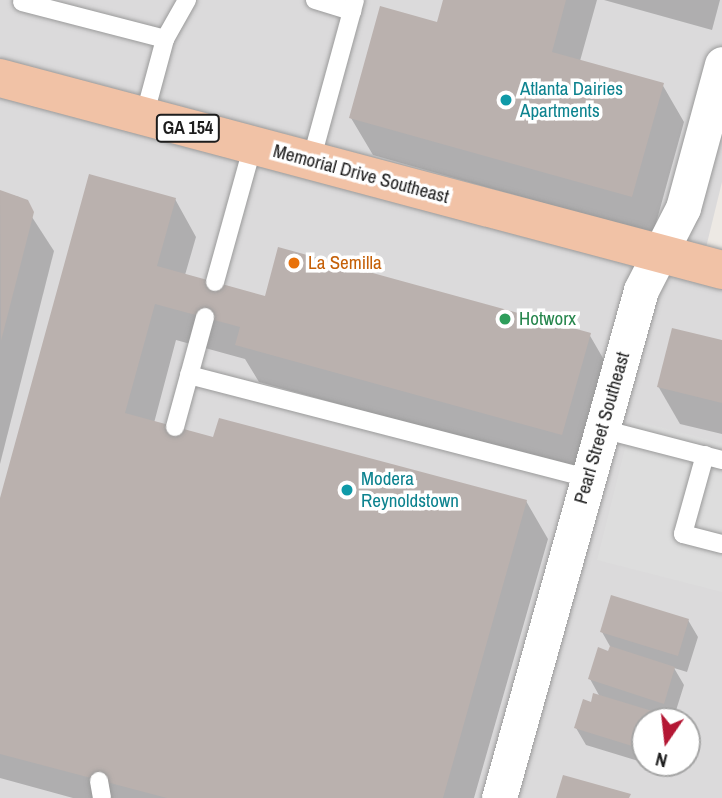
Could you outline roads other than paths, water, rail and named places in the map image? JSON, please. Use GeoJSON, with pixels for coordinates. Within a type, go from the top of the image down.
{"type":"FeatureCollection","features":[{"type":"Feature","properties":{"kind":"main road","name":"Memorial Drive Southeast"},"geometry":{"type":"LineString","coordinates":[[0,78],[722,270]]}},
{"type":"Feature","properties":{"kind":"street","name":"Pearl Street Southeast"},"geometry":{"type":"LineString","coordinates":[[499,798],[641,290],[683,208],[722,64]]}},
{"type":"Feature","properties":{"kind":"lane"},"geometry":{"type":"LineString","coordinates":[[144,117],[165,39],[187,0]]}},
{"type":"Feature","properties":{"kind":"lane"},"geometry":{"type":"LineString","coordinates":[[311,161],[354,5],[315,0]]}},
{"type":"Feature","properties":{"kind":"lane"},"geometry":{"type":"LineString","coordinates":[[22,2],[165,39]]}},
{"type":"Feature","properties":{"kind":"lane"},"geometry":{"type":"LineString","coordinates":[[215,282],[253,145]]}},
{"type":"Feature","properties":{"kind":"lane"},"geometry":{"type":"LineString","coordinates":[[175,427],[205,317]]}},
{"type":"Feature","properties":{"kind":"lane"},"geometry":{"type":"LineString","coordinates":[[189,375],[588,478]]}},
{"type":"Feature","properties":{"kind":"lane"},"geometry":{"type":"LineString","coordinates":[[602,429],[713,457],[683,534],[722,544]]}},
{"type":"Feature","properties":{"kind":"place","name":"Atlanta Dairies Apartments"},"geometry":{"type":"Point","coordinates":[506,100]}},
{"type":"Feature","properties":{"kind":"place","name":"La Semilla"},"geometry":{"type":"Point","coordinates":[294,263]}},
{"type":"Feature","properties":{"kind":"place","name":"Hotworx"},"geometry":{"type":"Point","coordinates":[505,319]}},
{"type":"Feature","properties":{"kind":"place","name":"Modera Reynoldstown"},"geometry":{"type":"Point","coordinates":[347,490]}}]}
